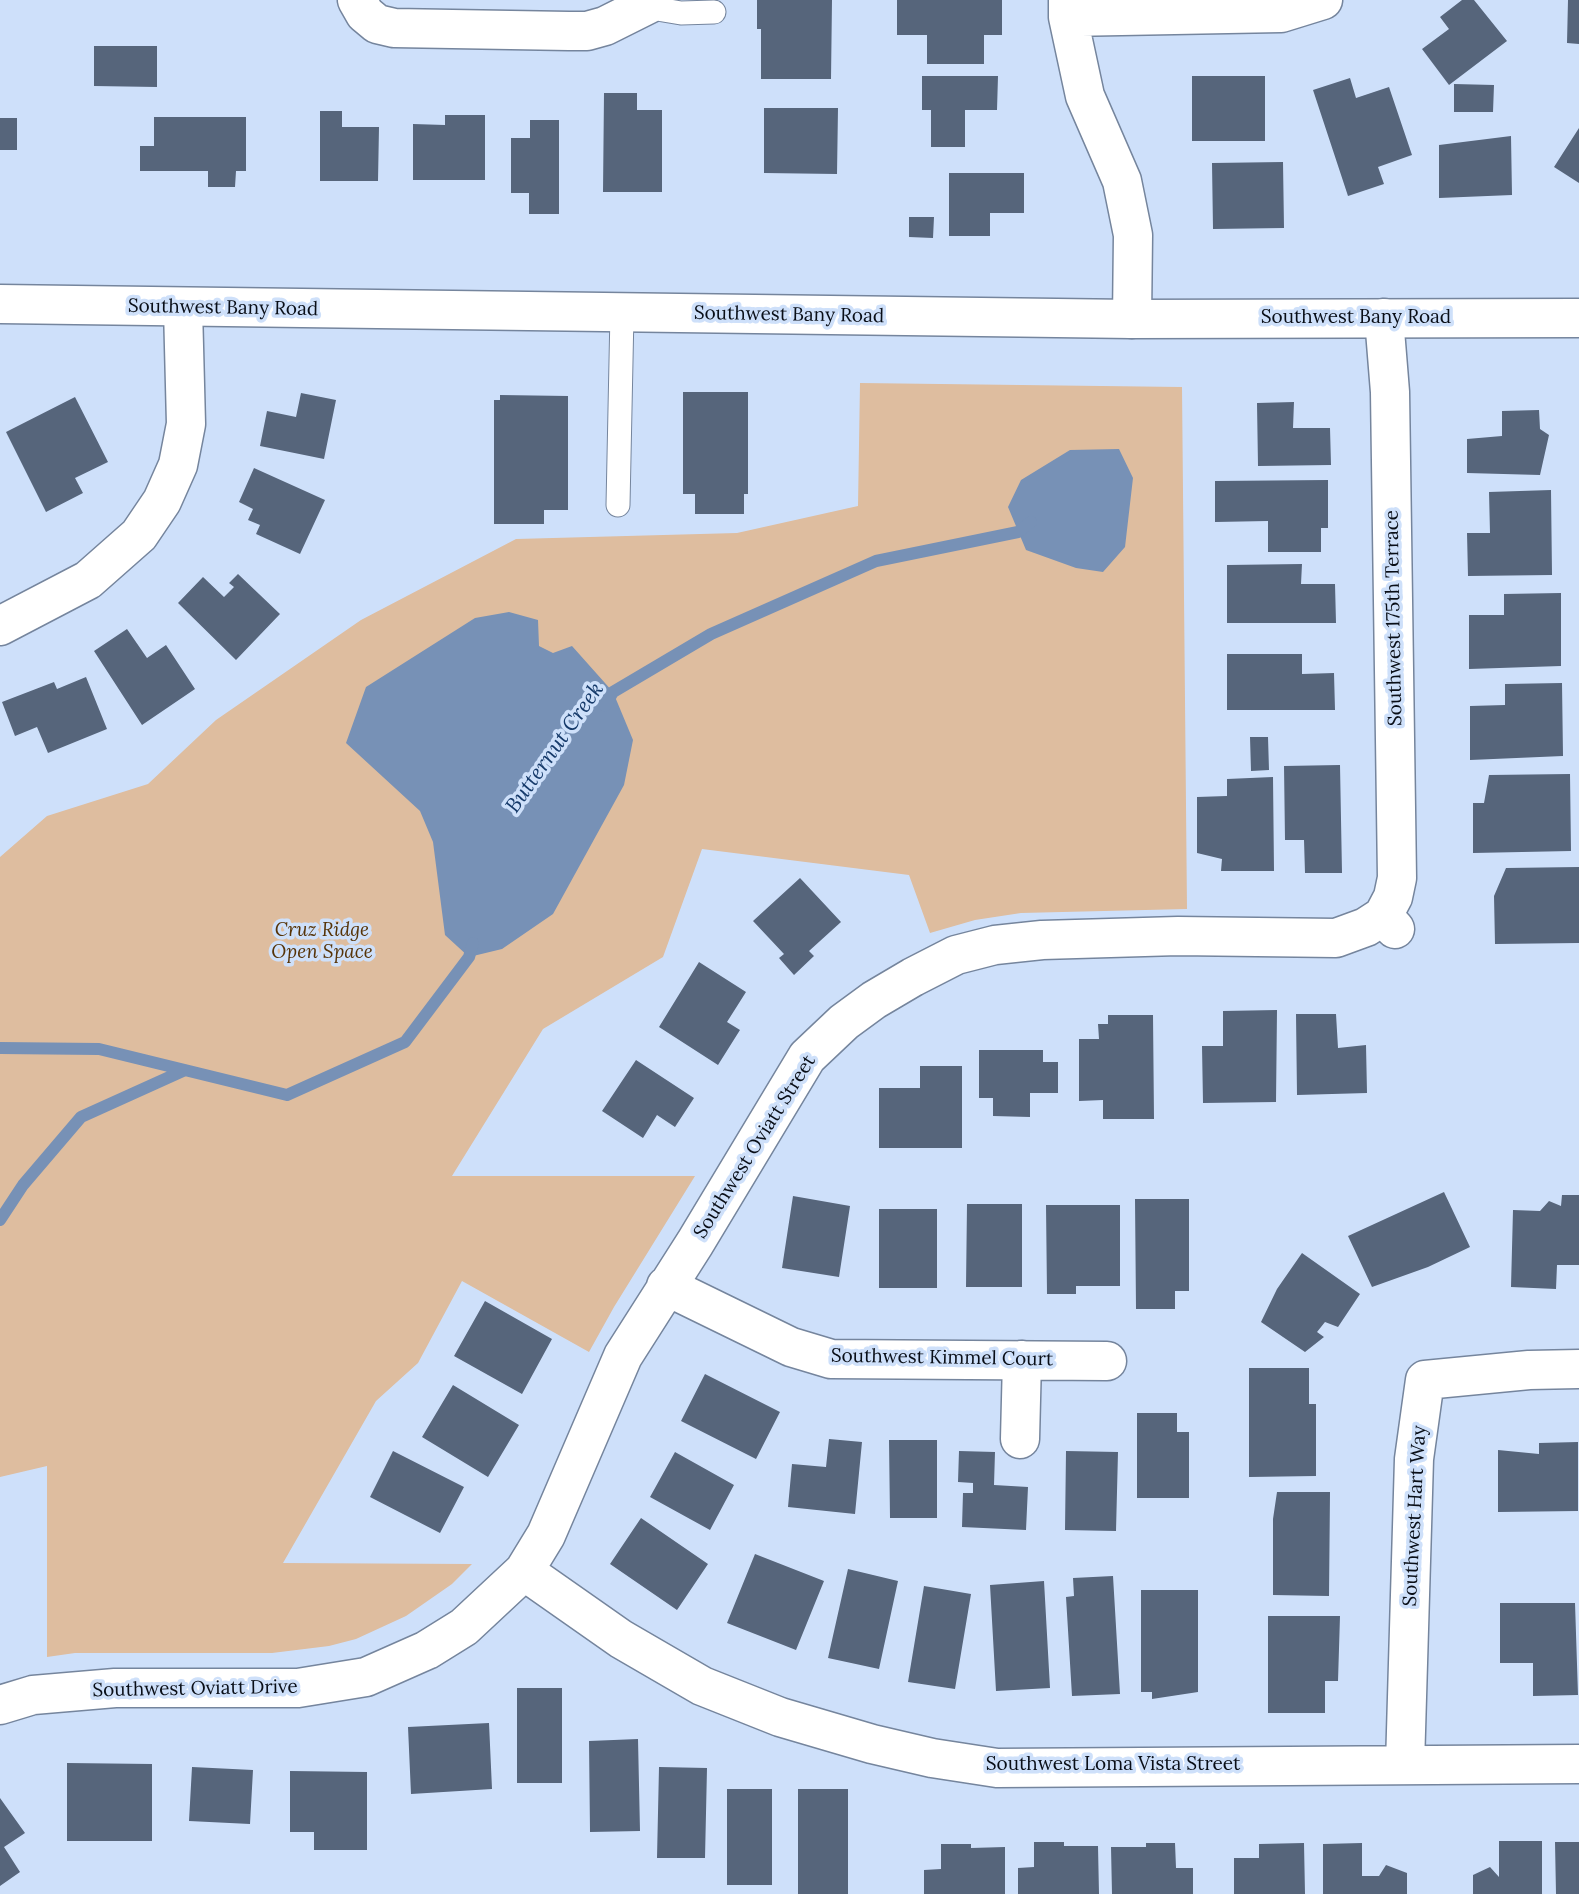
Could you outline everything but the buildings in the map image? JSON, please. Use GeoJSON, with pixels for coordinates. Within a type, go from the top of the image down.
{"type":"FeatureCollection","features":[{"type":"Feature","properties":{"kind":"street"},"geometry":{"type":"LineString","coordinates":[[1132,319],[1133,235],[1122,181],[1085,96],[1068,9],[1281,13],[1323,0]]}},
{"type":"Feature","properties":{"kind":"street"},"geometry":{"type":"LineString","coordinates":[[361,7],[377,24],[394,28],[587,31],[605,26],[651,1]]}},
{"type":"Feature","properties":{"kind":"street","name":"Southwest Bany Road"},"geometry":{"type":"LineString","coordinates":[[0,304],[1132,319],[1579,318]]}},
{"type":"Feature","properties":{"kind":"street"},"geometry":{"type":"LineString","coordinates":[[0,625],[88,580],[139,534],[162,501],[178,465],[186,424],[184,308]]}},
{"type":"Feature","properties":{"kind":"street","name":"Southwest 175th Terrace"},"geometry":{"type":"LineString","coordinates":[[1384,318],[1390,392],[1397,878],[1389,923]]}},
{"type":"Feature","properties":{"kind":"street","name":"Southwest Oviatt Street"},"geometry":{"type":"LineString","coordinates":[[524,1571],[546,1535],[622,1356],[695,1243],[807,1057],[844,1022],[912,977],[956,955],[995,945],[1042,940],[1178,936],[1336,939],[1366,927],[1389,923]]}},
{"type":"Feature","properties":{"kind":"street","name":"Southwest Kimmel Court"},"geometry":{"type":"LineString","coordinates":[[666,1286],[791,1348],[831,1359],[1107,1361]]}},
{"type":"Feature","properties":{"kind":"street"},"geometry":{"type":"LineString","coordinates":[[1020,1439],[1022,1360]]}},
{"type":"Feature","properties":{"kind":"street","name":"Southwest Hart Way"},"geometry":{"type":"LineString","coordinates":[[1405,1765],[1414,1459],[1425,1380],[1529,1370],[1579,1369]]}},
{"type":"Feature","properties":{"kind":"street","name":"Southwest Oviatt Drive"},"geometry":{"type":"LineString","coordinates":[[0,1705],[33,1695],[115,1688],[298,1688],[366,1677],[427,1650],[464,1628],[524,1571]]}},
{"type":"Feature","properties":{"kind":"street","name":"Southwest Loma Vista Street"},"geometry":{"type":"LineString","coordinates":[[524,1571],[621,1639],[702,1686],[780,1717],[932,1758],[997,1768],[1579,1764]]}},
{"type":"Feature","properties":{"kind":"lane"},"geometry":{"type":"LineString","coordinates":[[651,1],[663,10],[681,13],[714,12]]}},
{"type":"Feature","properties":{"kind":"lane"},"geometry":{"type":"LineString","coordinates":[[618,505],[622,313]]}},
{"type":"Feature","properties":{"kind":"green space","name":"Cruz Ridge Open Space"},"geometry":{"type":"Polygon","coordinates":[[[860,383],[1182,387],[1187,909],[1021,913],[975,920],[930,933],[909,875],[702,849],[663,957],[543,1029],[452,1176],[695,1176],[589,1352],[462,1281],[418,1363],[376,1401],[283,1563],[472,1564],[452,1584],[406,1616],[356,1639],[329,1646],[272,1653],[75,1653],[47,1657],[47,1466],[0,1477],[0,857],[47,816],[148,784],[216,720],[361,620],[516,539],[737,533],[858,506],[860,383]]]}},
{"type":"Feature","properties":{"kind":"water"},"geometry":{"type":"Polygon","coordinates":[[[1119,449],[1133,478],[1125,547],[1103,572],[1076,568],[1026,550],[1008,507],[1021,480],[1070,450],[1119,449]]]}},
{"type":"Feature","properties":{"kind":"water"},"geometry":{"type":"Polygon","coordinates":[[[509,612],[538,620],[539,646],[553,653],[572,646],[613,692],[633,740],[624,785],[553,914],[502,949],[469,957],[445,935],[433,842],[420,811],[346,743],[366,687],[475,618],[509,612]]]}},
{"type":"Feature","properties":{"kind":"waterway","name":"Butternut Creek"},"geometry":{"type":"LineString","coordinates":[[605,706],[613,692],[711,634],[876,561],[1018,532],[1031,522]]}},
{"type":"Feature","properties":{"kind":"waterway","name":"Butternut Creek"},"geometry":{"type":"LineString","coordinates":[[0,1048],[99,1049],[287,1095],[405,1042],[469,957],[473,943]]}},
{"type":"Feature","properties":{"kind":"waterway"},"geometry":{"type":"LineString","coordinates":[[0,1220],[23,1185],[81,1117],[185,1070]]}}]}
